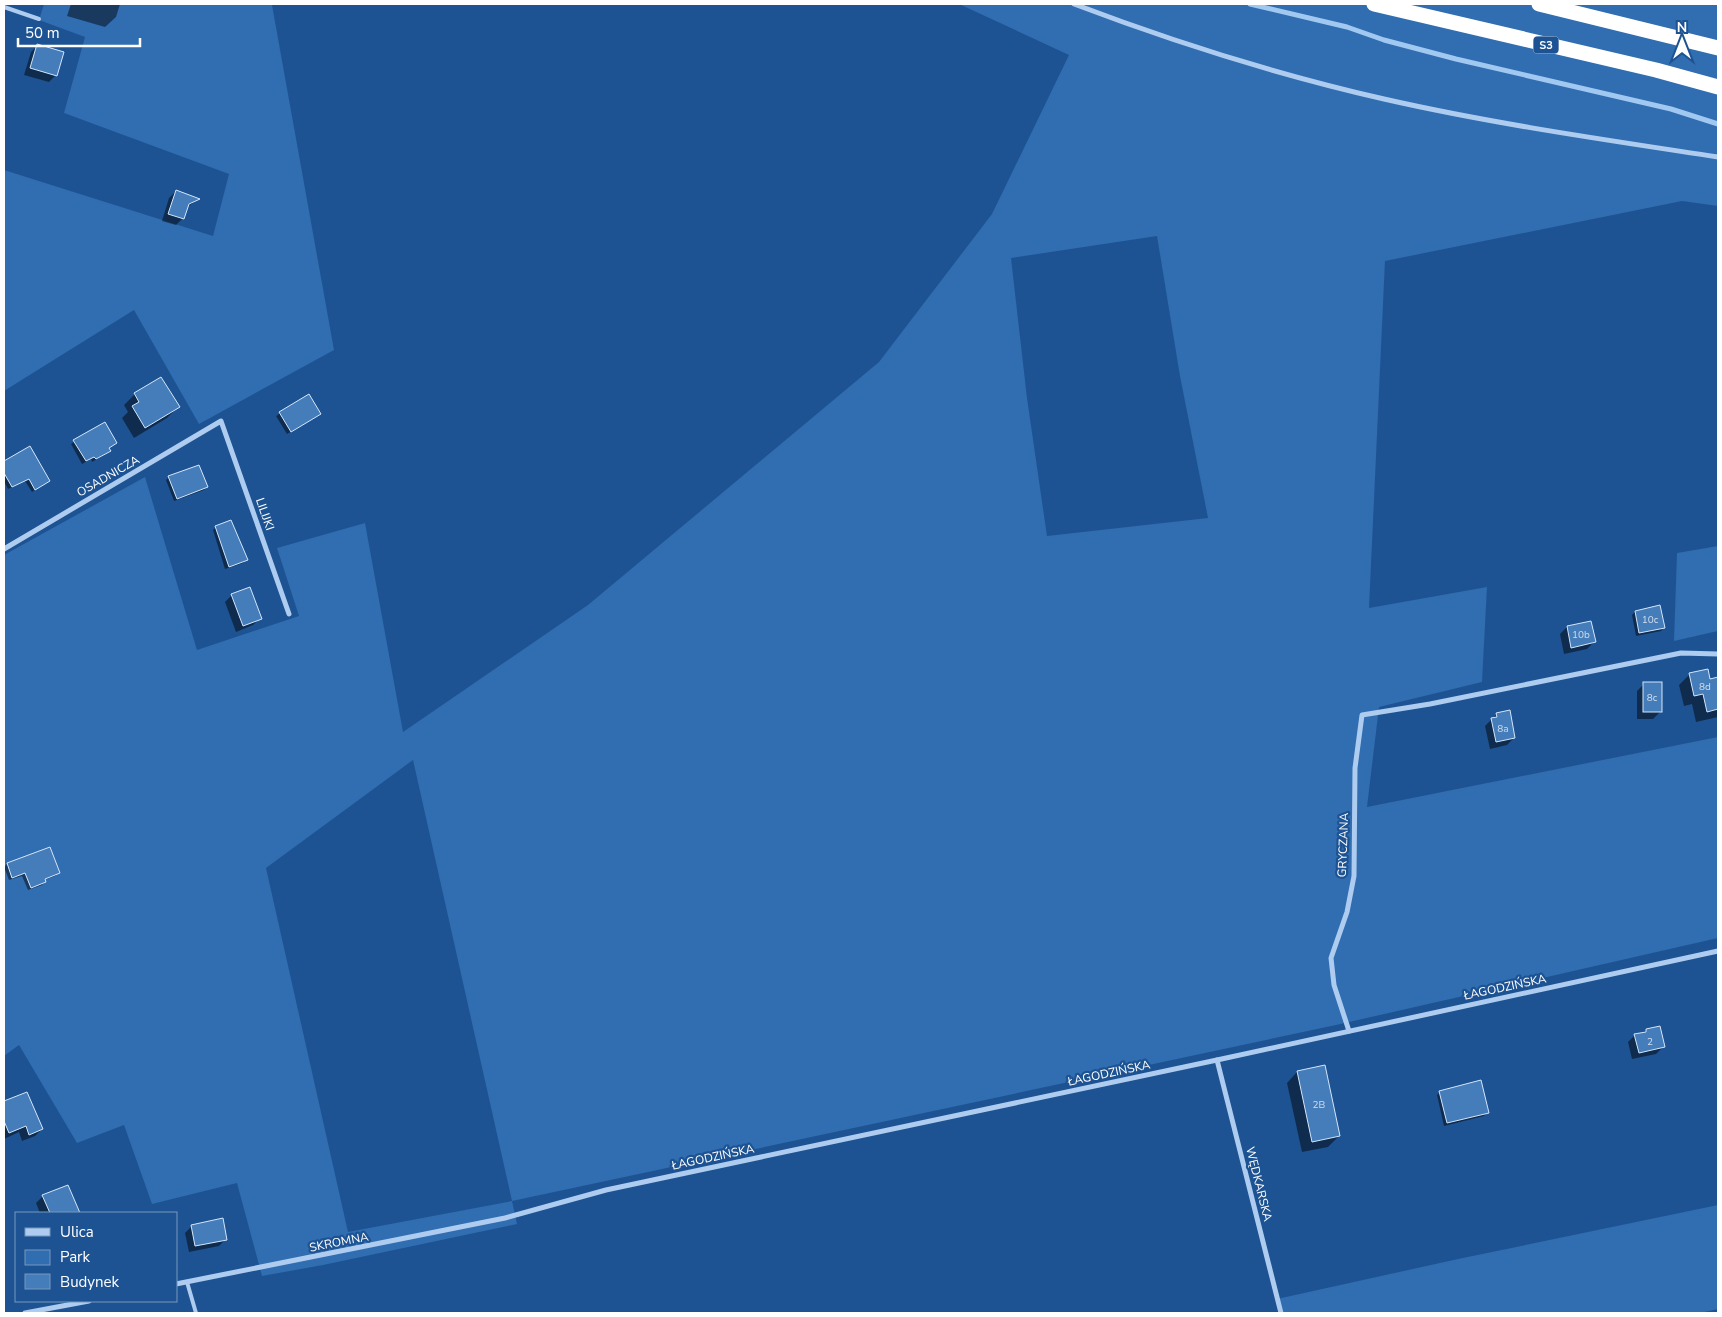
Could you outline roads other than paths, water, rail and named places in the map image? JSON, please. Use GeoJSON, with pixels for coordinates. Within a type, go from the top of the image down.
{"type":"FeatureCollection","features":[{"type":"Feature","properties":{"kind":"highway","name":"S3"},"geometry":{"type":"LineString","coordinates":[[1374,4],[1656,70],[1718,87]]}},
{"type":"Feature","properties":{"kind":"highway"},"geometry":{"type":"LineString","coordinates":[[1539,4],[1718,48]]}},
{"type":"Feature","properties":{"kind":"street"},"geometry":{"type":"LineString","coordinates":[[1074,4],[1150,32],[1248,62],[1384,99],[1550,131],[1718,157]]}},
{"type":"Feature","properties":{"kind":"street","name":"OSADNICZA"},"geometry":{"type":"LineString","coordinates":[[4,549],[221,421]]}},
{"type":"Feature","properties":{"kind":"street","name":"LILIJKI"},"geometry":{"type":"LineString","coordinates":[[221,421],[289,614]]}},
{"type":"Feature","properties":{"kind":"street","name":"GRYCZANA"},"geometry":{"type":"LineString","coordinates":[[1349,1031],[1334,985],[1331,958],[1347,912],[1354,876],[1355,768],[1362,715],[1430,704],[1681,653],[1718,654]]}},
{"type":"Feature","properties":{"kind":"street","name":"ŁAGODZIŃSKA"},"geometry":{"type":"LineString","coordinates":[[505,1218],[606,1190],[1718,951]]}},
{"type":"Feature","properties":{"kind":"street","name":"WĘDKARSKA"},"geometry":{"type":"LineString","coordinates":[[1217,1060],[1281,1313]]}},
{"type":"Feature","properties":{"kind":"street","name":"SKROMNA"},"geometry":{"type":"LineString","coordinates":[[178,1284],[505,1218]]}},
{"type":"Feature","properties":{"kind":"street"},"geometry":{"type":"LineString","coordinates":[[25,1313],[84,1302]]}},
{"type":"Feature","properties":{"kind":"lane"},"geometry":{"type":"LineString","coordinates":[[4,8],[39,19]]}},
{"type":"Feature","properties":{"kind":"lane"},"geometry":{"type":"LineString","coordinates":[[187,1282],[196,1313]]}},
{"type":"Feature","properties":{"kind":"waterway"},"geometry":{"type":"LineString","coordinates":[[1250,4],[1347,27],[1384,40],[1456,59],[1671,109],[1718,124]]}}]}
